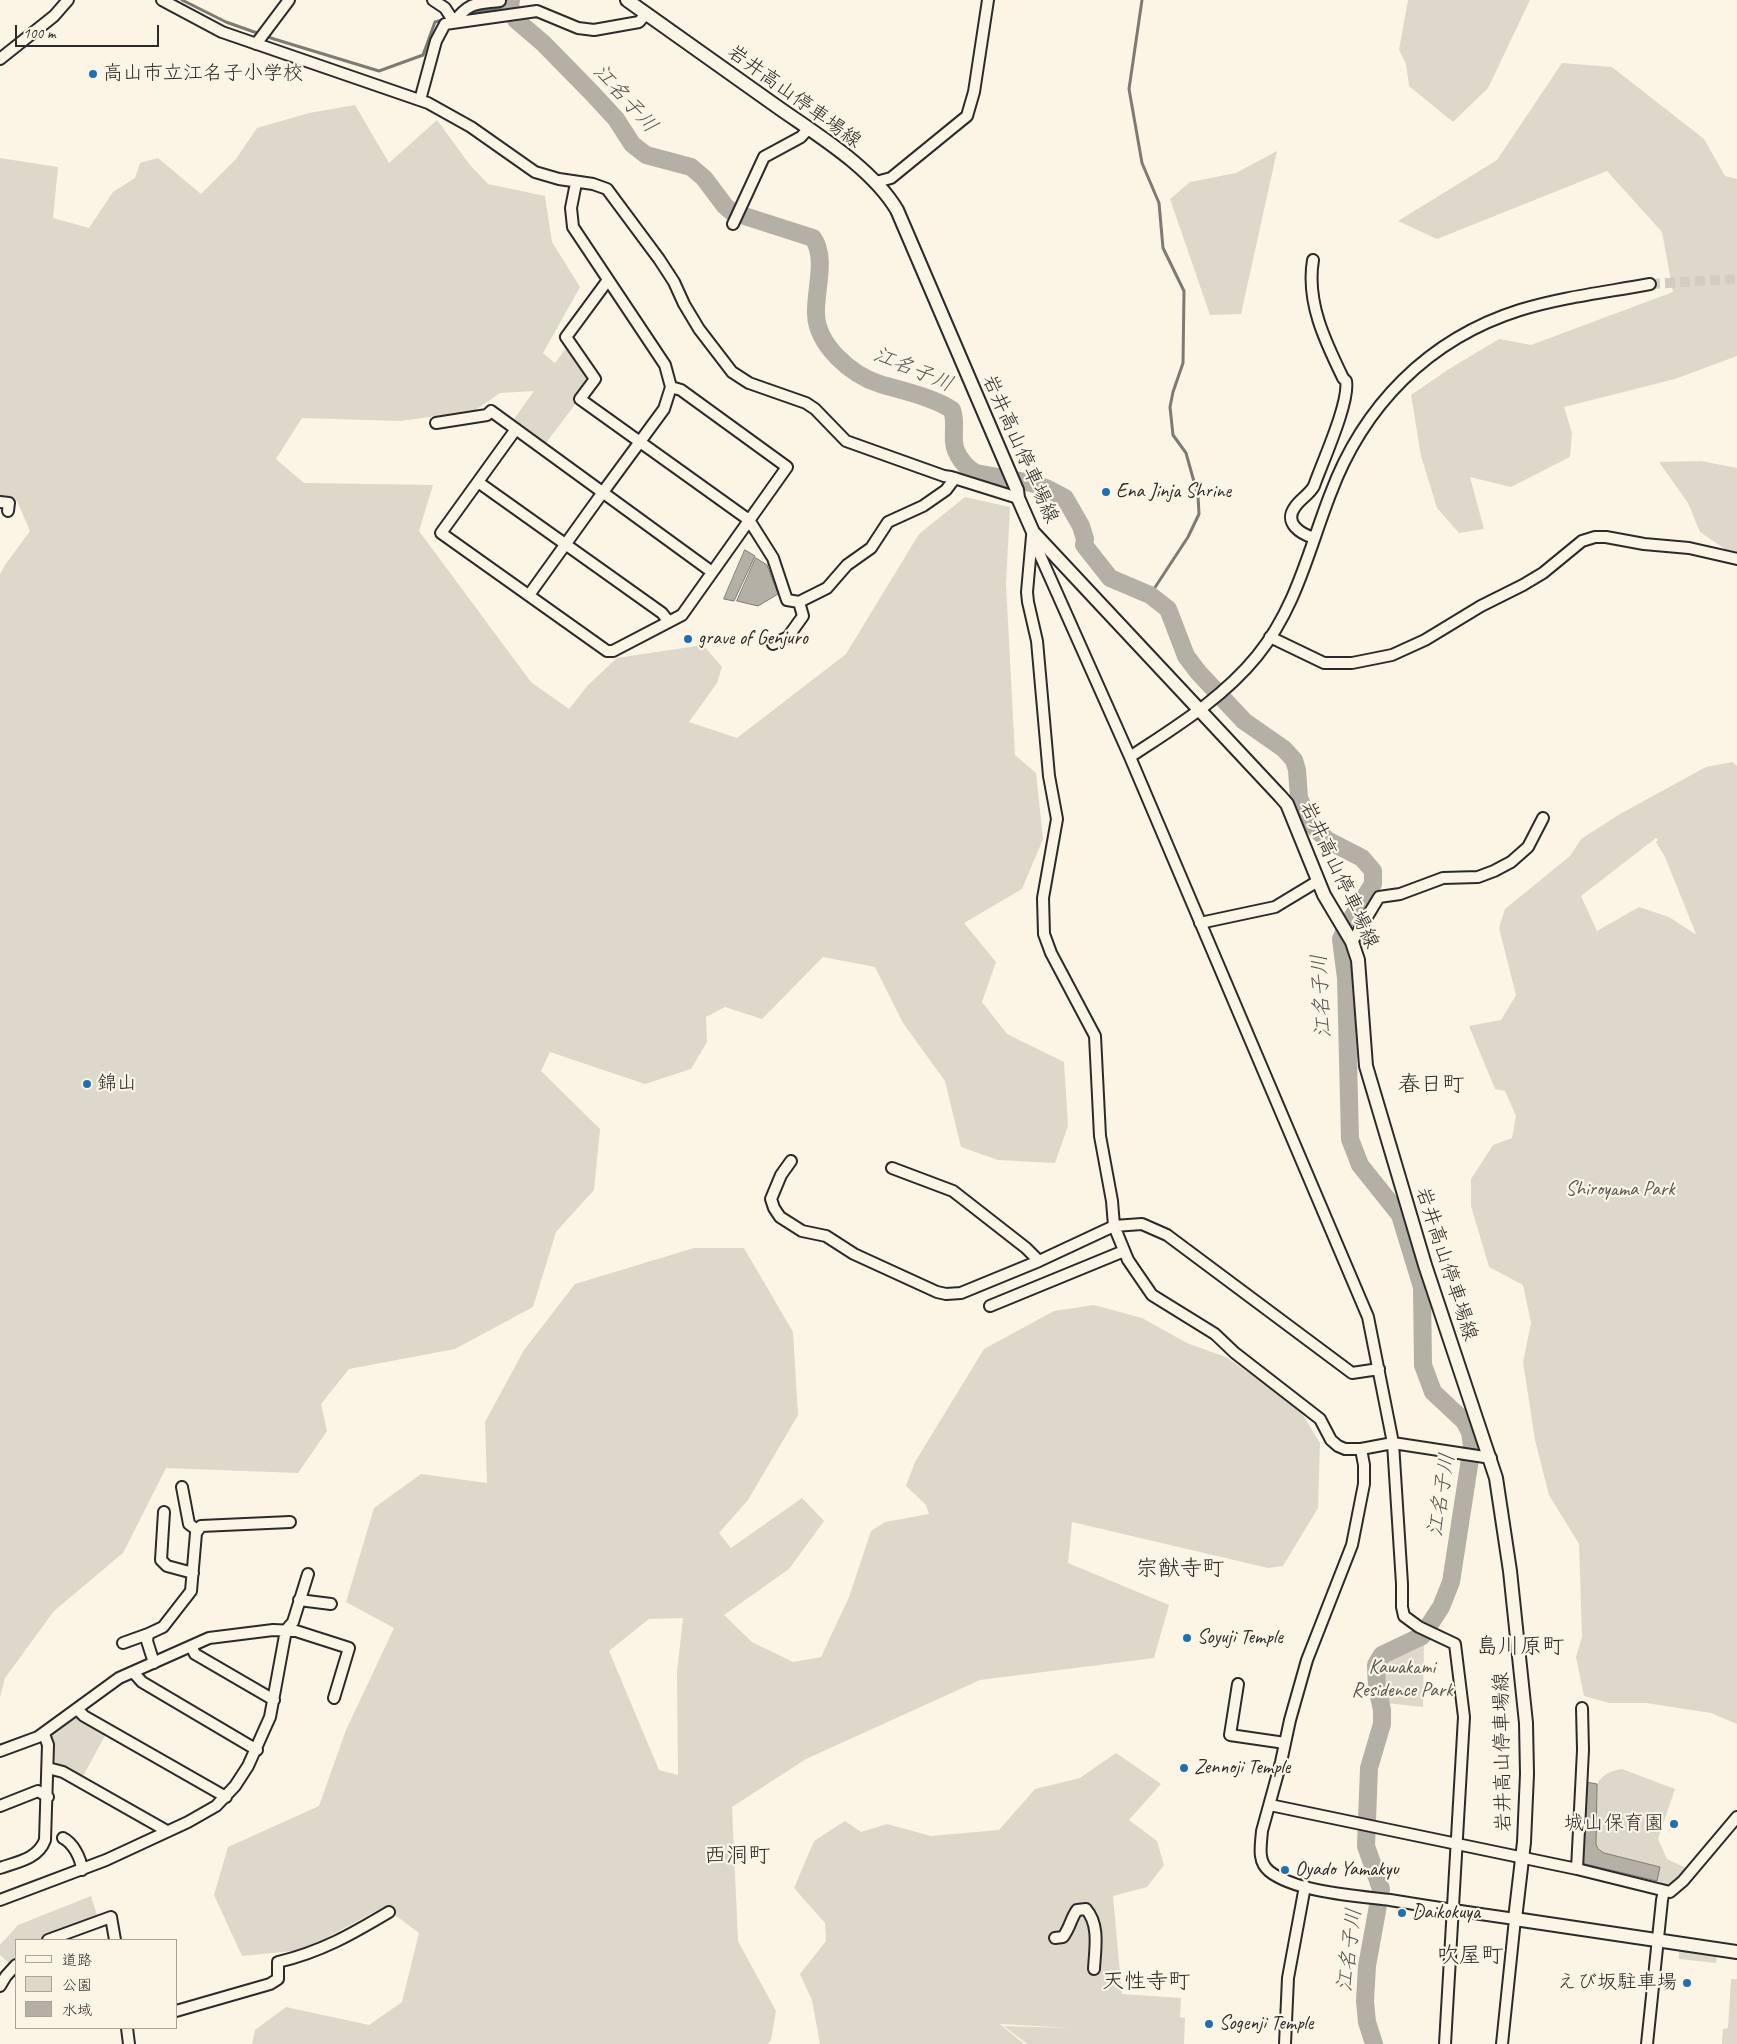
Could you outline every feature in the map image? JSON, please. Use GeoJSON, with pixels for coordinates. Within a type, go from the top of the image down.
{"type":"FeatureCollection","features":[{"type":"Feature","properties":{"kind":"main road","name":"岩井高山停車場線"},"geometry":{"type":"LineString","coordinates":[[627,0],[808,129],[876,182],[896,210],[1033,532],[1287,804],[1318,881],[1339,923],[1351,941],[1360,969],[1364,1053],[1368,1075],[1425,1265],[1491,1458],[1496,1478],[1505,1535],[1524,1704],[1527,1774],[1523,1857],[1515,1919]]}},
{"type":"Feature","properties":{"kind":"main road"},"geometry":{"type":"LineString","coordinates":[[1515,1919],[1737,1952]]}},
{"type":"Feature","properties":{"kind":"street"},"geometry":{"type":"LineString","coordinates":[[0,59],[54,16],[68,0]]}},
{"type":"Feature","properties":{"kind":"street"},"geometry":{"type":"LineString","coordinates":[[162,0],[205,25],[261,38],[420,100],[471,128],[535,172],[576,183],[601,186],[613,195],[674,282],[684,304],[699,329],[722,361],[736,375],[749,383],[806,403],[815,409],[846,441],[944,476],[1018,494]]}},
{"type":"Feature","properties":{"kind":"street"},"geometry":{"type":"LineString","coordinates":[[261,38],[289,0]]}},
{"type":"Feature","properties":{"kind":"street"},"geometry":{"type":"LineString","coordinates":[[433,0],[445,8],[454,22]]}},
{"type":"Feature","properties":{"kind":"street"},"geometry":{"type":"LineString","coordinates":[[454,22],[470,5],[500,0]]}},
{"type":"Feature","properties":{"kind":"street"},"geometry":{"type":"LineString","coordinates":[[876,182],[891,178],[967,116],[974,92],[988,0]]}},
{"type":"Feature","properties":{"kind":"street"},"geometry":{"type":"LineString","coordinates":[[420,100],[439,35],[445,24],[537,11],[578,28],[594,30],[640,22],[646,14]]}},
{"type":"Feature","properties":{"kind":"street"},"geometry":{"type":"LineString","coordinates":[[734,223],[764,157],[801,137],[808,129]]}},
{"type":"Feature","properties":{"kind":"street"},"geometry":{"type":"LineString","coordinates":[[529,595],[664,409],[671,386],[665,365],[573,227],[571,208],[576,183]]}},
{"type":"Feature","properties":{"kind":"street"},"geometry":{"type":"LineString","coordinates":[[1313,260],[1311,283],[1316,313],[1329,350],[1347,386],[1344,407],[1314,486],[1296,505],[1291,515],[1292,522],[1298,532],[1314,538]]}},
{"type":"Feature","properties":{"kind":"street"},"geometry":{"type":"LineString","coordinates":[[608,280],[566,337],[595,379],[580,399],[749,520],[773,558],[787,600],[799,602],[832,584],[847,565],[871,548],[888,522],[923,506],[946,490],[955,478]]}},
{"type":"Feature","properties":{"kind":"street"},"geometry":{"type":"LineString","coordinates":[[1130,757],[1214,699],[1257,656],[1286,612],[1299,585],[1314,538],[1344,459],[1360,433],[1395,389],[1432,355],[1455,339],[1519,311],[1550,302],[1650,284]]}},
{"type":"Feature","properties":{"kind":"street"},"geometry":{"type":"LineString","coordinates":[[516,429],[441,533],[610,652],[682,615],[788,467],[681,390],[671,386]]}},
{"type":"Feature","properties":{"kind":"street"},"geometry":{"type":"LineString","coordinates":[[436,423],[486,415],[491,410],[712,572]]}},
{"type":"Feature","properties":{"kind":"street"},"geometry":{"type":"LineString","coordinates":[[478,482],[662,613],[669,622]]}},
{"type":"Feature","properties":{"kind":"street"},"geometry":{"type":"LineString","coordinates":[[0,502],[9,503],[8,511]]}},
{"type":"Feature","properties":{"kind":"street"},"geometry":{"type":"LineString","coordinates":[[1033,532],[1040,555],[1130,757],[1368,1317],[1393,1443],[1404,1616],[1418,1627],[1455,1644],[1464,1717],[1446,2044]]}},
{"type":"Feature","properties":{"kind":"street"},"geometry":{"type":"LineString","coordinates":[[1033,532],[1027,592],[1037,641],[1049,776],[1057,819],[1043,898],[1044,934],[1050,953],[1094,1036],[1100,1136],[1112,1200],[1114,1226],[1124,1251],[1152,1295],[1215,1334],[1235,1353],[1320,1419],[1333,1443],[1345,1449],[1361,1449],[1393,1443],[1491,1458]]}},
{"type":"Feature","properties":{"kind":"street"},"geometry":{"type":"LineString","coordinates":[[1270,637],[1321,663],[1352,663],[1392,655],[1425,640],[1481,606],[1523,585],[1543,573],[1582,541],[1595,538],[1606,537],[1644,544],[1704,550],[1737,559]]}},
{"type":"Feature","properties":{"kind":"street"},"geometry":{"type":"LineString","coordinates":[[773,644],[788,637],[803,616],[799,602]]}},
{"type":"Feature","properties":{"kind":"street"},"geometry":{"type":"LineString","coordinates":[[1351,941],[1379,897],[1400,894],[1443,878],[1478,877],[1494,871],[1511,862],[1528,847],[1543,818]]}},
{"type":"Feature","properties":{"kind":"street"},"geometry":{"type":"LineString","coordinates":[[1200,923],[1275,907],[1318,881]]}},
{"type":"Feature","properties":{"kind":"street"},"geometry":{"type":"LineString","coordinates":[[791,1161],[780,1175],[771,1199],[780,1217],[802,1231],[826,1236],[854,1254],[937,1292],[946,1294],[961,1293],[1039,1261],[1114,1226],[1137,1223],[1157,1229],[1352,1373],[1379,1369]]}},
{"type":"Feature","properties":{"kind":"street"},"geometry":{"type":"LineString","coordinates":[[892,1168],[952,1191],[1026,1248],[1039,1261]]}},
{"type":"Feature","properties":{"kind":"street"},"geometry":{"type":"LineString","coordinates":[[990,1306],[1124,1251]]}},
{"type":"Feature","properties":{"kind":"street"},"geometry":{"type":"LineString","coordinates":[[1361,1449],[1364,1465],[1364,1484],[1352,1546],[1307,1660],[1262,1832],[1260,1853],[1262,1863],[1268,1870],[1279,1877],[1321,1891],[1515,1919],[1502,2044]]}},
{"type":"Feature","properties":{"kind":"street"},"geometry":{"type":"LineString","coordinates":[[182,1487],[190,1524],[197,1530]]}},
{"type":"Feature","properties":{"kind":"street"},"geometry":{"type":"LineString","coordinates":[[164,1512],[161,1560],[167,1566],[193,1573]]}},
{"type":"Feature","properties":{"kind":"street"},"geometry":{"type":"LineString","coordinates":[[123,1643],[163,1627],[188,1595],[192,1587],[197,1530],[200,1526],[290,1522]]}},
{"type":"Feature","properties":{"kind":"street"},"geometry":{"type":"LineString","coordinates":[[0,1900],[106,1860],[204,1814],[226,1797],[257,1750],[270,1718],[286,1630],[293,1622],[308,1574]]}},
{"type":"Feature","properties":{"kind":"street"},"geometry":{"type":"LineString","coordinates":[[300,1600],[331,1604]]}},
{"type":"Feature","properties":{"kind":"street"},"geometry":{"type":"LineString","coordinates":[[0,1751],[38,1738],[119,1678],[209,1638],[296,1630],[349,1648],[334,1698]]}},
{"type":"Feature","properties":{"kind":"street"},"geometry":{"type":"LineString","coordinates":[[148,1634],[147,1641],[154,1663]]}},
{"type":"Feature","properties":{"kind":"street"},"geometry":{"type":"LineString","coordinates":[[191,1646],[195,1654],[274,1700]]}},
{"type":"Feature","properties":{"kind":"street"},"geometry":{"type":"LineString","coordinates":[[133,1672],[142,1682],[257,1750]]}},
{"type":"Feature","properties":{"kind":"street"},"geometry":{"type":"LineString","coordinates":[[1238,1684],[1230,1736],[1285,1743]]}},
{"type":"Feature","properties":{"kind":"street"},"geometry":{"type":"LineString","coordinates":[[77,1708],[84,1716],[226,1797]]}},
{"type":"Feature","properties":{"kind":"street"},"geometry":{"type":"LineString","coordinates":[[1577,1869],[1583,1750],[1582,1708]]}},
{"type":"Feature","properties":{"kind":"street"},"geometry":{"type":"LineString","coordinates":[[0,1868],[27,1859],[40,1850],[46,1834],[48,1745],[44,1734]]}},
{"type":"Feature","properties":{"kind":"street"},"geometry":{"type":"LineString","coordinates":[[48,1768],[63,1772],[167,1831]]}},
{"type":"Feature","properties":{"kind":"street"},"geometry":{"type":"LineString","coordinates":[[0,1806],[38,1791],[48,1797]]}},
{"type":"Feature","properties":{"kind":"street"},"geometry":{"type":"LineString","coordinates":[[1270,1805],[1456,1845],[1523,1857],[1670,1892],[1683,1881],[1737,1817]]}},
{"type":"Feature","properties":{"kind":"street"},"geometry":{"type":"LineString","coordinates":[[63,1838],[68,1840],[81,1862],[82,1870]]}},
{"type":"Feature","properties":{"kind":"street"},"geometry":{"type":"LineString","coordinates":[[1285,2044],[1288,1978],[1305,1886]]}},
{"type":"Feature","properties":{"kind":"street"},"geometry":{"type":"LineString","coordinates":[[1647,2044],[1657,1940],[1664,1891]]}},
{"type":"Feature","properties":{"kind":"street"},"geometry":{"type":"LineString","coordinates":[[1055,1938],[1063,1937],[1070,1928],[1073,1915],[1077,1910],[1086,1909],[1092,1916],[1096,1939],[1094,1969]]}},
{"type":"Feature","properties":{"kind":"street"},"geometry":{"type":"LineString","coordinates":[[178,2010],[270,1984],[278,1979],[278,1962],[322,1949],[389,1912]]}},
{"type":"Feature","properties":{"kind":"street"},"geometry":{"type":"LineString","coordinates":[[51,1939],[111,1916],[115,1939]]}},
{"type":"Feature","properties":{"kind":"street"},"geometry":{"type":"LineString","coordinates":[[0,1986],[15,1966]]}},
{"type":"Feature","properties":{"kind":"street"},"geometry":{"type":"LineString","coordinates":[[127,2029],[129,2044]]}},
{"type":"Feature","properties":{"kind":"green space"},"geometry":{"type":"Polygon","coordinates":[[[1408,0],[1530,0],[1488,88],[1453,122],[1409,86],[1406,64],[1399,50],[1408,0]]]}},
{"type":"Feature","properties":{"kind":"green space"},"geometry":{"type":"Polygon","coordinates":[[[1562,63],[1612,67],[1704,139],[1725,176],[1737,179],[1737,356],[1675,379],[1564,407],[1572,433],[1570,457],[1511,487],[1470,477],[1484,529],[1459,533],[1437,508],[1421,456],[1411,395],[1449,369],[1499,339],[1531,345],[1673,292],[1662,232],[1607,171],[1437,239],[1398,221],[1497,160],[1562,63]]]}},
{"type":"Feature","properties":{"kind":"green space"},"geometry":{"type":"Polygon","coordinates":[[[355,105],[389,163],[437,120],[470,165],[488,184],[545,196],[552,242],[580,287],[543,353],[555,363],[567,347],[586,376],[586,383],[574,401],[576,403],[546,443],[514,419],[534,391],[500,393],[474,411],[400,421],[302,418],[276,459],[304,483],[433,485],[419,531],[531,682],[569,709],[588,685],[617,658],[703,645],[722,667],[717,683],[689,722],[737,738],[846,654],[919,534],[965,497],[1010,507],[1006,584],[1015,755],[1036,773],[1043,839],[1022,889],[964,923],[996,962],[982,1002],[1007,1034],[1064,1062],[1068,1126],[1055,1163],[998,1160],[961,1147],[945,1081],[903,1023],[875,967],[823,957],[762,1019],[725,1007],[706,1017],[707,1042],[691,1069],[645,1084],[550,1052],[541,1071],[600,1129],[594,1190],[556,1232],[533,1307],[455,1349],[349,1369],[321,1404],[327,1431],[298,1473],[166,1468],[123,1553],[54,1611],[5,1678],[0,1697],[0,574],[30,531],[17,501],[0,499],[0,158],[58,167],[53,218],[89,228],[113,192],[135,178],[140,163],[158,158],[201,194],[236,159],[257,128],[309,113],[355,105]]]}},
{"type":"Feature","properties":{"kind":"green space"},"geometry":{"type":"Polygon","coordinates":[[[1277,151],[1241,314],[1210,315],[1170,199],[1190,182],[1236,173],[1277,151]]]}},
{"type":"Feature","properties":{"kind":"green space"},"geometry":{"type":"Polygon","coordinates":[[[1701,461],[1737,468],[1737,553],[1728,551],[1700,532],[1688,503],[1659,462],[1701,461]]]}},
{"type":"Feature","properties":{"kind":"green space","name":"Shiroyama Park"},"geometry":{"type":"Polygon","coordinates":[[[1732,762],[1737,766],[1737,1724],[1711,1713],[1646,1703],[1609,1703],[1584,1696],[1576,1657],[1582,1637],[1579,1544],[1549,1495],[1535,1440],[1523,1362],[1531,1323],[1523,1285],[1489,1267],[1471,1206],[1471,1179],[1493,1145],[1512,1138],[1516,1116],[1505,1091],[1495,1089],[1469,1026],[1501,1020],[1516,995],[1499,928],[1505,909],[1570,856],[1581,839],[1620,814],[1706,767],[1732,762]],[[1656,838],[1581,896],[1597,931],[1639,907],[1669,917],[1696,934],[1665,857],[1656,842],[1658,840],[1656,838]]]}},
{"type":"Feature","properties":{"kind":"green space"},"geometry":{"type":"Polygon","coordinates":[[[694,1248],[744,1248],[793,1332],[798,1415],[748,1500],[719,1533],[731,1548],[802,1498],[824,1521],[789,1569],[724,1615],[752,1642],[793,1662],[821,1657],[849,1597],[871,1531],[885,1522],[929,1514],[926,1505],[906,1486],[915,1462],[984,1349],[1054,1311],[1094,1305],[1142,1318],[1187,1343],[1226,1357],[1298,1407],[1320,1443],[1318,1508],[1283,1566],[1268,1568],[1072,1522],[1068,1563],[1169,1605],[1154,1658],[980,1680],[806,1759],[732,1807],[738,1941],[776,2011],[771,2040],[768,2044],[252,2044],[255,2030],[286,2007],[369,2025],[402,2002],[419,1933],[384,1907],[303,1950],[242,1956],[214,1895],[228,1847],[319,1806],[346,1730],[394,1628],[346,1602],[374,1508],[421,1474],[487,1483],[485,1422],[524,1350],[575,1284],[694,1248]],[[683,1618],[649,1619],[609,1651],[659,1770],[678,1775],[677,1672],[683,1618]]]}},
{"type":"Feature","properties":{"kind":"green space","name":"Kawakami Residence Park"},"geometry":{"type":"Polygon","coordinates":[[[1424,1642],[1423,1707],[1386,1703],[1381,1679],[1385,1665],[1396,1656],[1424,1642]]]}},
{"type":"Feature","properties":{"kind":"green space"},"geometry":{"type":"Polygon","coordinates":[[[71,1718],[77,1718],[106,1734],[82,1778],[55,1762],[53,1757],[52,1736],[55,1730],[71,1718]]]}},
{"type":"Feature","properties":{"kind":"green space"},"geometry":{"type":"Polygon","coordinates":[[[1116,1753],[1161,1784],[1129,1820],[1157,1841],[1164,1865],[1147,1887],[1113,1896],[1122,1994],[1181,1998],[1180,2017],[1185,2018],[1184,2044],[1027,2044],[1004,2026],[1072,2028],[1000,2024],[1024,2044],[820,2044],[812,2000],[800,1974],[826,1941],[825,1923],[794,1888],[814,1841],[845,1821],[861,1832],[887,1824],[931,1836],[999,1830],[1035,1789],[1080,1778],[1116,1753]]]}},
{"type":"Feature","properties":{"kind":"green space"},"geometry":{"type":"Polygon","coordinates":[[[1622,1769],[1675,1789],[1658,1839],[1667,1859],[1688,1869],[1669,1886],[1657,1881],[1660,1867],[1603,1853],[1598,1849],[1596,1844],[1597,1784],[1607,1774],[1622,1769]]]}},
{"type":"Feature","properties":{"kind":"green space"},"geometry":{"type":"Polygon","coordinates":[[[91,1896],[97,1915],[40,1939],[15,1939],[15,1960],[10,1964],[0,1955],[0,1945],[18,1925],[91,1896]]]}},
{"type":"Feature","properties":{"kind":"green space"},"geometry":{"type":"Polygon","coordinates":[[[1679,1949],[1717,1954],[1716,1963],[1679,1959],[1679,1949]]]}},
{"type":"Feature","properties":{"kind":"green space"},"geometry":{"type":"Polygon","coordinates":[[[1731,1979],[1737,1979],[1737,2044],[1722,2044],[1723,2029],[1728,2028],[1731,1979]]]}},
{"type":"Feature","properties":{"kind":"water"},"geometry":{"type":"Polygon","coordinates":[[[745,550],[755,556],[734,601],[724,599],[745,550]]]}},
{"type":"Feature","properties":{"kind":"water"},"geometry":{"type":"Polygon","coordinates":[[[756,558],[767,565],[778,594],[758,606],[737,601],[756,558]]]}},
{"type":"Feature","properties":{"kind":"water"},"geometry":{"type":"Polygon","coordinates":[[[1586,1782],[1597,1784],[1596,1844],[1598,1849],[1604,1853],[1660,1867],[1657,1881],[1581,1863],[1586,1782]]]}},
{"type":"Feature","properties":{"kind":"waterway"},"geometry":{"type":"LineString","coordinates":[[182,0],[226,22],[274,39],[379,71],[423,55],[435,22],[442,20]]}},
{"type":"Feature","properties":{"kind":"waterway","name":"江名子川"},"geometry":{"type":"LineString","coordinates":[[511,0],[510,6],[516,20],[543,43],[592,93],[616,119],[632,144],[646,155],[691,167],[704,178],[725,206],[732,212],[813,238],[817,246],[820,265],[816,314],[822,337],[829,347],[847,366],[869,380],[927,398],[952,410],[956,452],[972,471],[1031,483],[1065,498],[1081,526],[1085,539],[1084,545],[1110,578],[1150,595],[1168,609],[1186,656],[1198,672],[1244,721],[1284,749],[1294,760],[1297,770],[1299,798],[1311,824],[1327,840],[1362,858],[1373,871],[1373,884],[1341,939],[1346,978],[1350,1139],[1360,1165],[1400,1215],[1422,1287],[1423,1365],[1433,1392],[1464,1421],[1470,1432],[1472,1446],[1451,1582],[1441,1607],[1422,1636],[1382,1655],[1376,1665],[1382,1724],[1369,1768],[1366,1846],[1381,1889],[1367,1966],[1365,2001],[1367,2022],[1374,2044]]}},
{"type":"Feature","properties":{"kind":"waterway"},"geometry":{"type":"LineString","coordinates":[[1142,0],[1129,89],[1142,163],[1159,203],[1163,248],[1184,291],[1183,363],[1170,407],[1173,435],[1186,453],[1198,496],[1199,514],[1188,537],[1150,595]]}},
{"type":"Feature","properties":{"kind":"waterway"},"geometry":{"type":"LineString","coordinates":[[465,14],[510,6]]}},
{"type":"Feature","properties":{"kind":"tunnel"},"geometry":{"type":"LineString","coordinates":[[1650,284],[1737,279]]}},
{"type":"Feature","properties":{"kind":"place","name":"高山市立江名子小学校"},"geometry":{"type":"Point","coordinates":[93,74]}},
{"type":"Feature","properties":{"kind":"place","name":"Ena Jinja Shrine"},"geometry":{"type":"Point","coordinates":[1106,492]}},
{"type":"Feature","properties":{"kind":"place","name":"grave of Genjuro"},"geometry":{"type":"Point","coordinates":[688,639]}},
{"type":"Feature","properties":{"kind":"place","name":"錦山"},"geometry":{"type":"Point","coordinates":[87,1084]}},
{"type":"Feature","properties":{"kind":"place","name":"Soyuji Temple"},"geometry":{"type":"Point","coordinates":[1187,1638]}},
{"type":"Feature","properties":{"kind":"place","name":"Zennoji Temple"},"geometry":{"type":"Point","coordinates":[1184,1768]}},
{"type":"Feature","properties":{"kind":"place","name":"城山保育園"},"geometry":{"type":"Point","coordinates":[1674,1824]}},
{"type":"Feature","properties":{"kind":"place","name":"Oyado Yamakyu"},"geometry":{"type":"Point","coordinates":[1285,1870]}},
{"type":"Feature","properties":{"kind":"place","name":"Daikokuya"},"geometry":{"type":"Point","coordinates":[1402,1913]}},
{"type":"Feature","properties":{"kind":"place","name":"えび坂駐車場"},"geometry":{"type":"Point","coordinates":[1687,1983]}},
{"type":"Feature","properties":{"kind":"place","name":"Sogenji Temple"},"geometry":{"type":"Point","coordinates":[1209,2024]}},
{"type":"Feature","properties":{"kind":"district","name":"春日町"},"geometry":{"type":"Point","coordinates":[1431,1085]}},
{"type":"Feature","properties":{"kind":"district","name":"宗猷寺町"},"geometry":{"type":"Point","coordinates":[1180,1569]}},
{"type":"Feature","properties":{"kind":"district","name":"島川原町"},"geometry":{"type":"Point","coordinates":[1520,1647]}},
{"type":"Feature","properties":{"kind":"district","name":"西洞町"},"geometry":{"type":"Point","coordinates":[737,1856]}},
{"type":"Feature","properties":{"kind":"district","name":"吹屋町"},"geometry":{"type":"Point","coordinates":[1470,1956]}},
{"type":"Feature","properties":{"kind":"district","name":"天性寺町"},"geometry":{"type":"Point","coordinates":[1146,1982]}}]}
